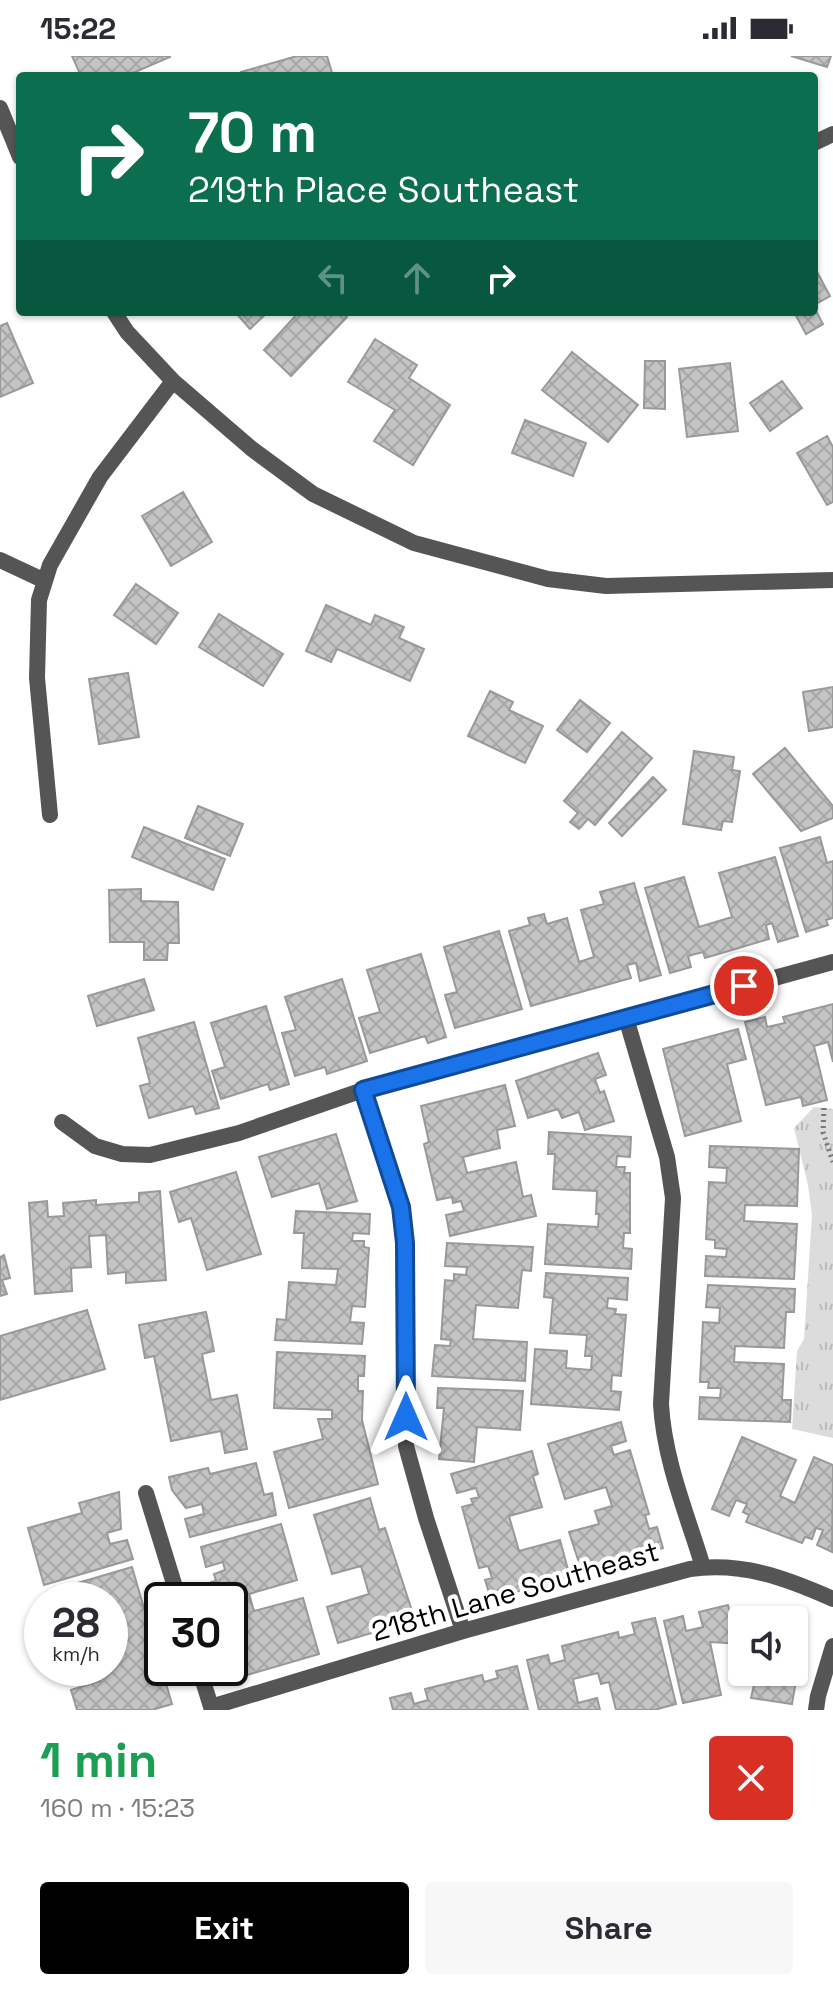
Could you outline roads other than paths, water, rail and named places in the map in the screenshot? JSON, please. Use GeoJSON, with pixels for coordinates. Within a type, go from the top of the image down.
{"type":"FeatureCollection","features":[{"type":"Feature","properties":{"kind":"street"},"geometry":{"type":"LineString","coordinates":[[0,108],[16,147]]}},
{"type":"Feature","properties":{"kind":"street"},"geometry":{"type":"LineString","coordinates":[[117,316],[127,332],[173,381],[252,449],[313,494],[414,543],[548,579],[606,586],[833,580]]}},
{"type":"Feature","properties":{"kind":"street"},"geometry":{"type":"LineString","coordinates":[[50,815],[37,678],[39,600],[57,552],[100,477],[173,381]]}},
{"type":"Feature","properties":{"kind":"street"},"geometry":{"type":"LineString","coordinates":[[0,560],[45,581]]}},
{"type":"Feature","properties":{"kind":"street"},"geometry":{"type":"LineString","coordinates":[[62,1122],[95,1146],[122,1154],[150,1155],[239,1133],[363,1090],[833,962]]}},
{"type":"Feature","properties":{"kind":"street"},"geometry":{"type":"LineString","coordinates":[[626,1018],[667,1157],[673,1198],[662,1428],[703,1567]]}},
{"type":"Feature","properties":{"kind":"street"},"geometry":{"type":"LineString","coordinates":[[363,1090],[401,1207],[405,1243],[406,1446],[463,1631]]}},
{"type":"Feature","properties":{"kind":"street"},"geometry":{"type":"LineString","coordinates":[[146,1493],[173,1582]]}},
{"type":"Feature","properties":{"kind":"street","name":"218th Lane Southeast"},"geometry":{"type":"LineString","coordinates":[[212,1708],[463,1631],[703,1567],[750,1569],[788,1578],[833,1599]]}},
{"type":"Feature","properties":{"kind":"street"},"geometry":{"type":"LineString","coordinates":[[816,1710],[833,1646]]}},
{"type":"Feature","properties":{"kind":"street"},"geometry":{"type":"LineString","coordinates":[[205,1686],[212,1708]]}}]}
